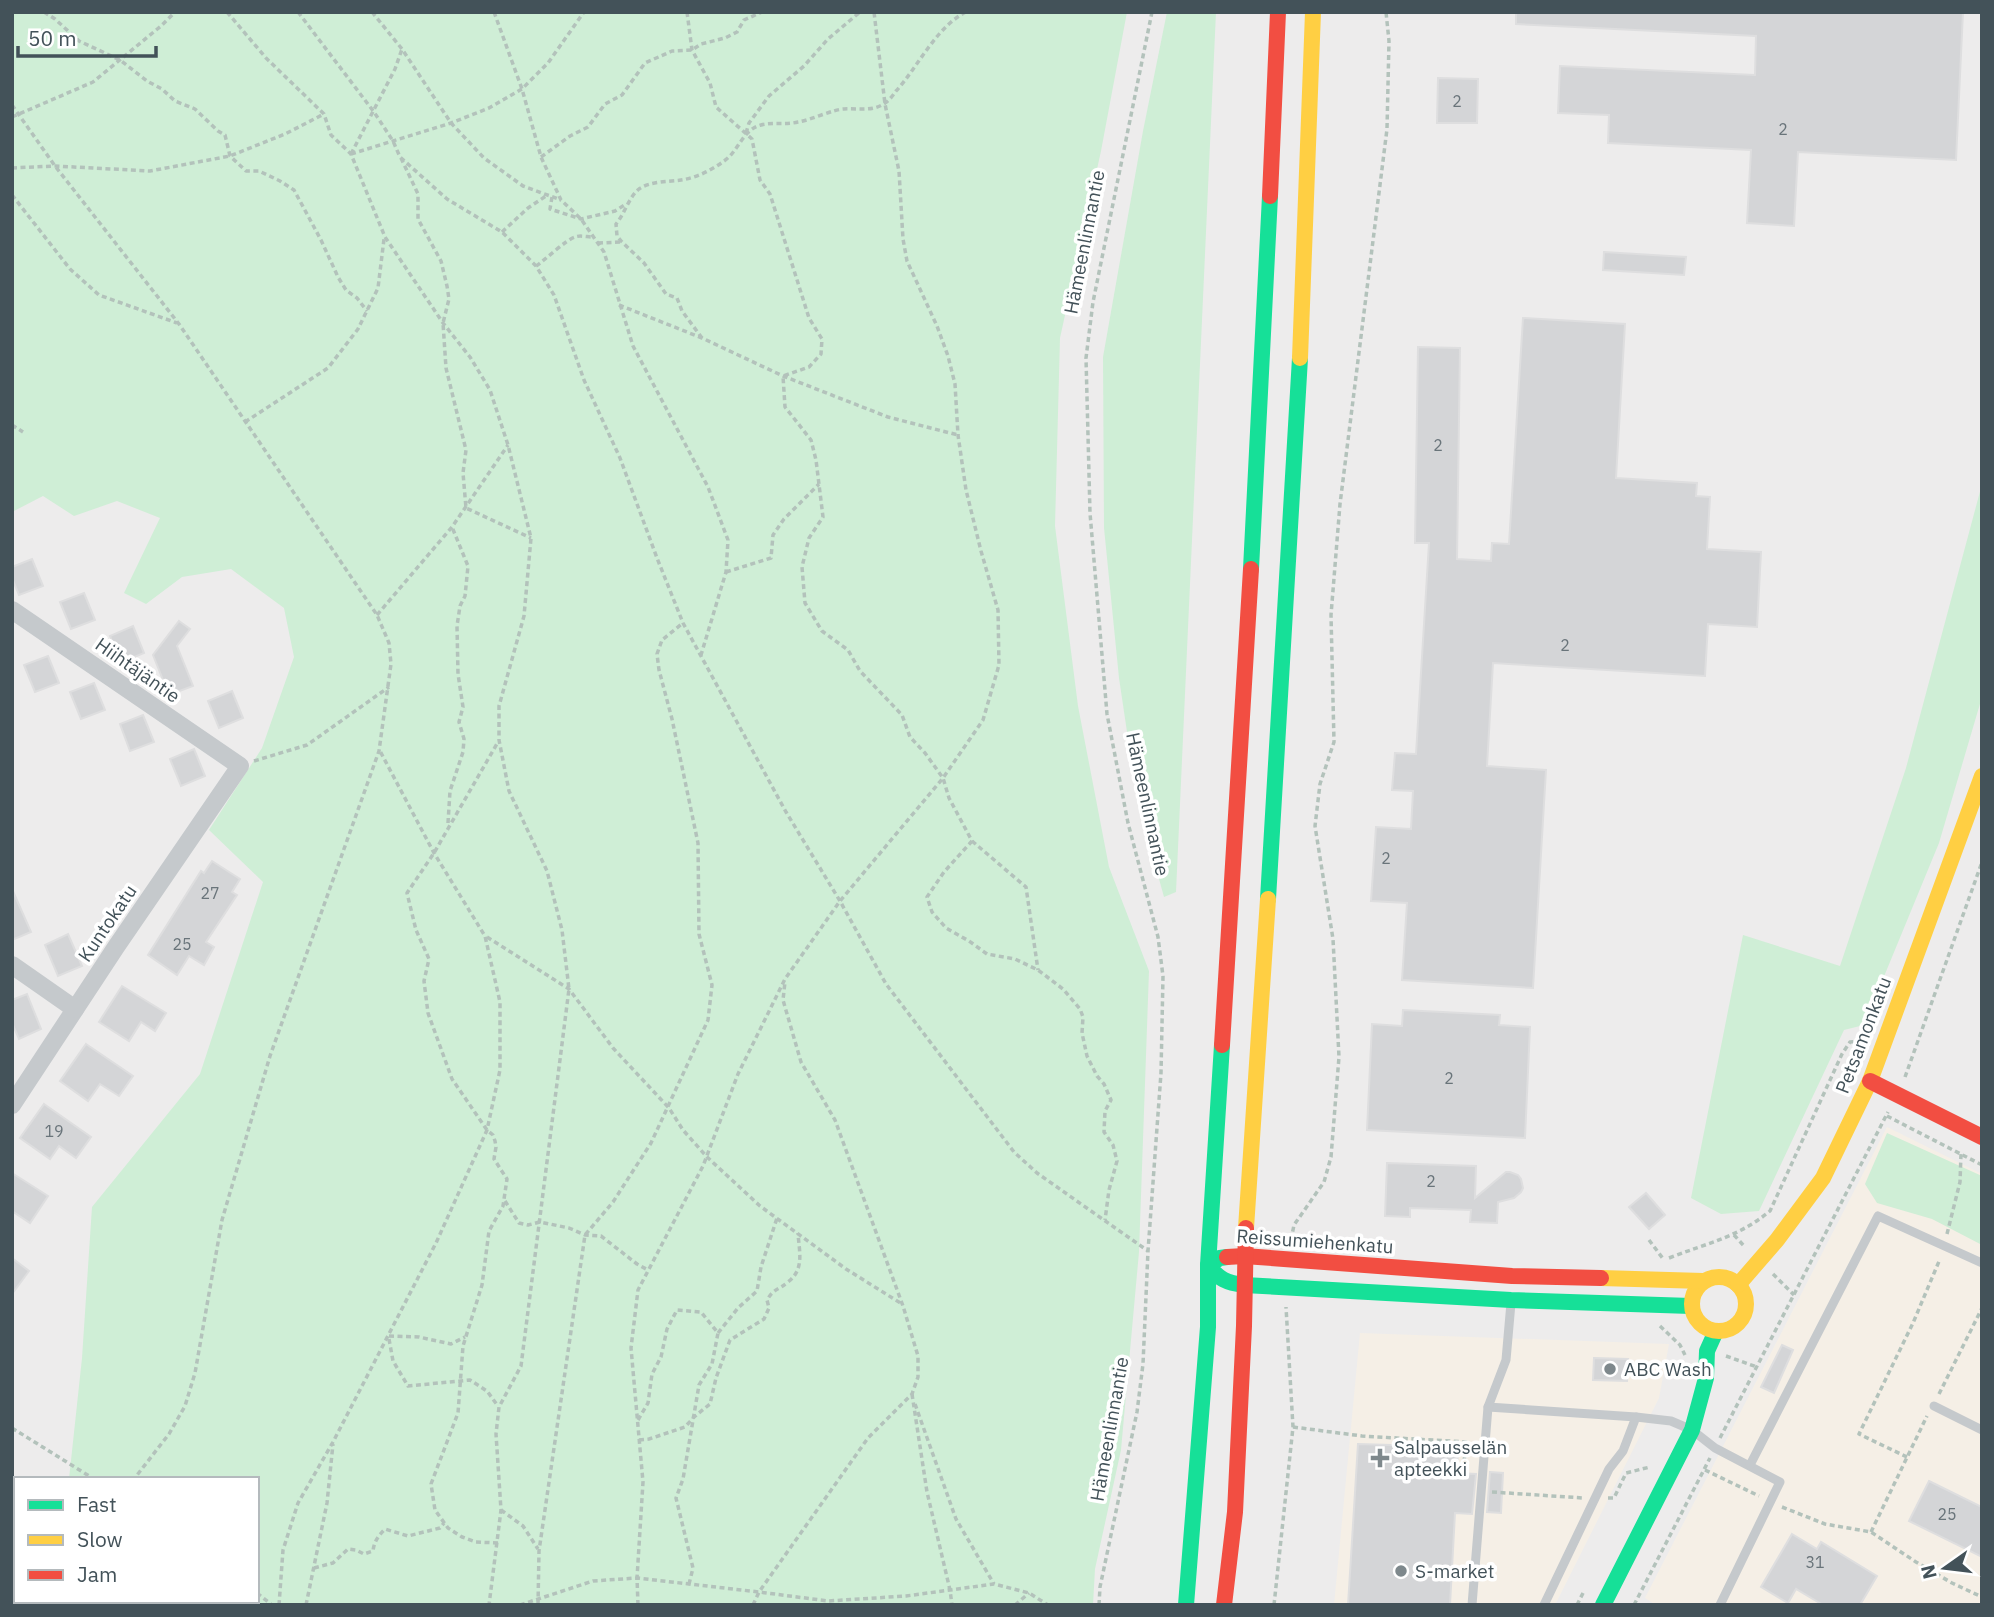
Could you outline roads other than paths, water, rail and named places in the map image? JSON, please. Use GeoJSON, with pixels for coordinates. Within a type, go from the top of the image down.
{"type":"FeatureCollection","features":[{"type":"Feature","properties":{"kind":"main road"},"geometry":{"type":"LineString","coordinates":[[1186,1605],[1208,1327],[1208,1265],[1271,204],[1279,12]]}},
{"type":"Feature","properties":{"kind":"main road"},"geometry":{"type":"LineString","coordinates":[[1224,1605],[1235,1512],[1244,1326],[1244,1256],[1282,683],[1309,176],[1313,12]]}},
{"type":"Feature","properties":{"kind":"main road","name":"Petsamonkatu"},"geometry":{"type":"LineString","coordinates":[[1738,1285],[1760,1261],[1823,1178],[1870,1081],[1982,776]]}},
{"type":"Feature","properties":{"kind":"main road"},"geometry":{"type":"LineString","coordinates":[[1870,1081],[1982,1138]]}},
{"type":"Feature","properties":{"kind":"main road","name":"Reissumiehenkatu"},"geometry":{"type":"LineString","coordinates":[[1208,1265],[1220,1258],[1244,1256],[1512,1276],[1703,1281]]}},
{"type":"Feature","properties":{"kind":"main road"},"geometry":{"type":"LineString","coordinates":[[1208,1265],[1216,1277],[1226,1282],[1285,1288],[1691,1306]]}},
{"type":"Feature","properties":{"kind":"main road"},"geometry":{"type":"LineString","coordinates":[[1722,1277],[1731,1279],[1738,1285],[1746,1302],[1745,1312],[1734,1327],[1716,1331],[1706,1329],[1699,1323],[1691,1306],[1694,1292],[1703,1281],[1722,1277]]}},
{"type":"Feature","properties":{"kind":"main road"},"geometry":{"type":"LineString","coordinates":[[1603,1605],[1692,1430],[1706,1378],[1707,1350],[1716,1331]]}},
{"type":"Feature","properties":{"kind":"street","name":"Hiihtäjäntie"},"geometry":{"type":"LineString","coordinates":[[12,610],[240,766]]}},
{"type":"Feature","properties":{"kind":"street","name":"Kuntokatu"},"geometry":{"type":"LineString","coordinates":[[12,1105],[240,766]]}},
{"type":"Feature","properties":{"kind":"street"},"geometry":{"type":"LineString","coordinates":[[12,965],[75,1009]]}},
{"type":"Feature","properties":{"kind":"lane"},"geometry":{"type":"LineString","coordinates":[[1750,1465],[1878,1216],[1982,1263]]}},
{"type":"Feature","properties":{"kind":"lane"},"geometry":{"type":"LineString","coordinates":[[1472,1605],[1488,1407],[1506,1360],[1512,1276]]}},
{"type":"Feature","properties":{"kind":"lane"},"geometry":{"type":"LineString","coordinates":[[1934,1406],[1982,1430]]}},
{"type":"Feature","properties":{"kind":"lane"},"geometry":{"type":"LineString","coordinates":[[1488,1407],[1671,1421],[1692,1430],[1715,1448],[1780,1482],[1720,1605]]}},
{"type":"Feature","properties":{"kind":"lane"},"geometry":{"type":"LineString","coordinates":[[1544,1605],[1609,1469],[1623,1451],[1636,1417]]}},
{"type":"Feature","properties":{"kind":"place","name":"ABC Wash"},"geometry":{"type":"Point","coordinates":[1610,1369]}},
{"type":"Feature","properties":{"kind":"place","name":"Salpausselän apteekki"},"geometry":{"type":"Point","coordinates":[1380,1458]}},
{"type":"Feature","properties":{"kind":"place","name":"S-market"},"geometry":{"type":"Point","coordinates":[1401,1571]}}]}
